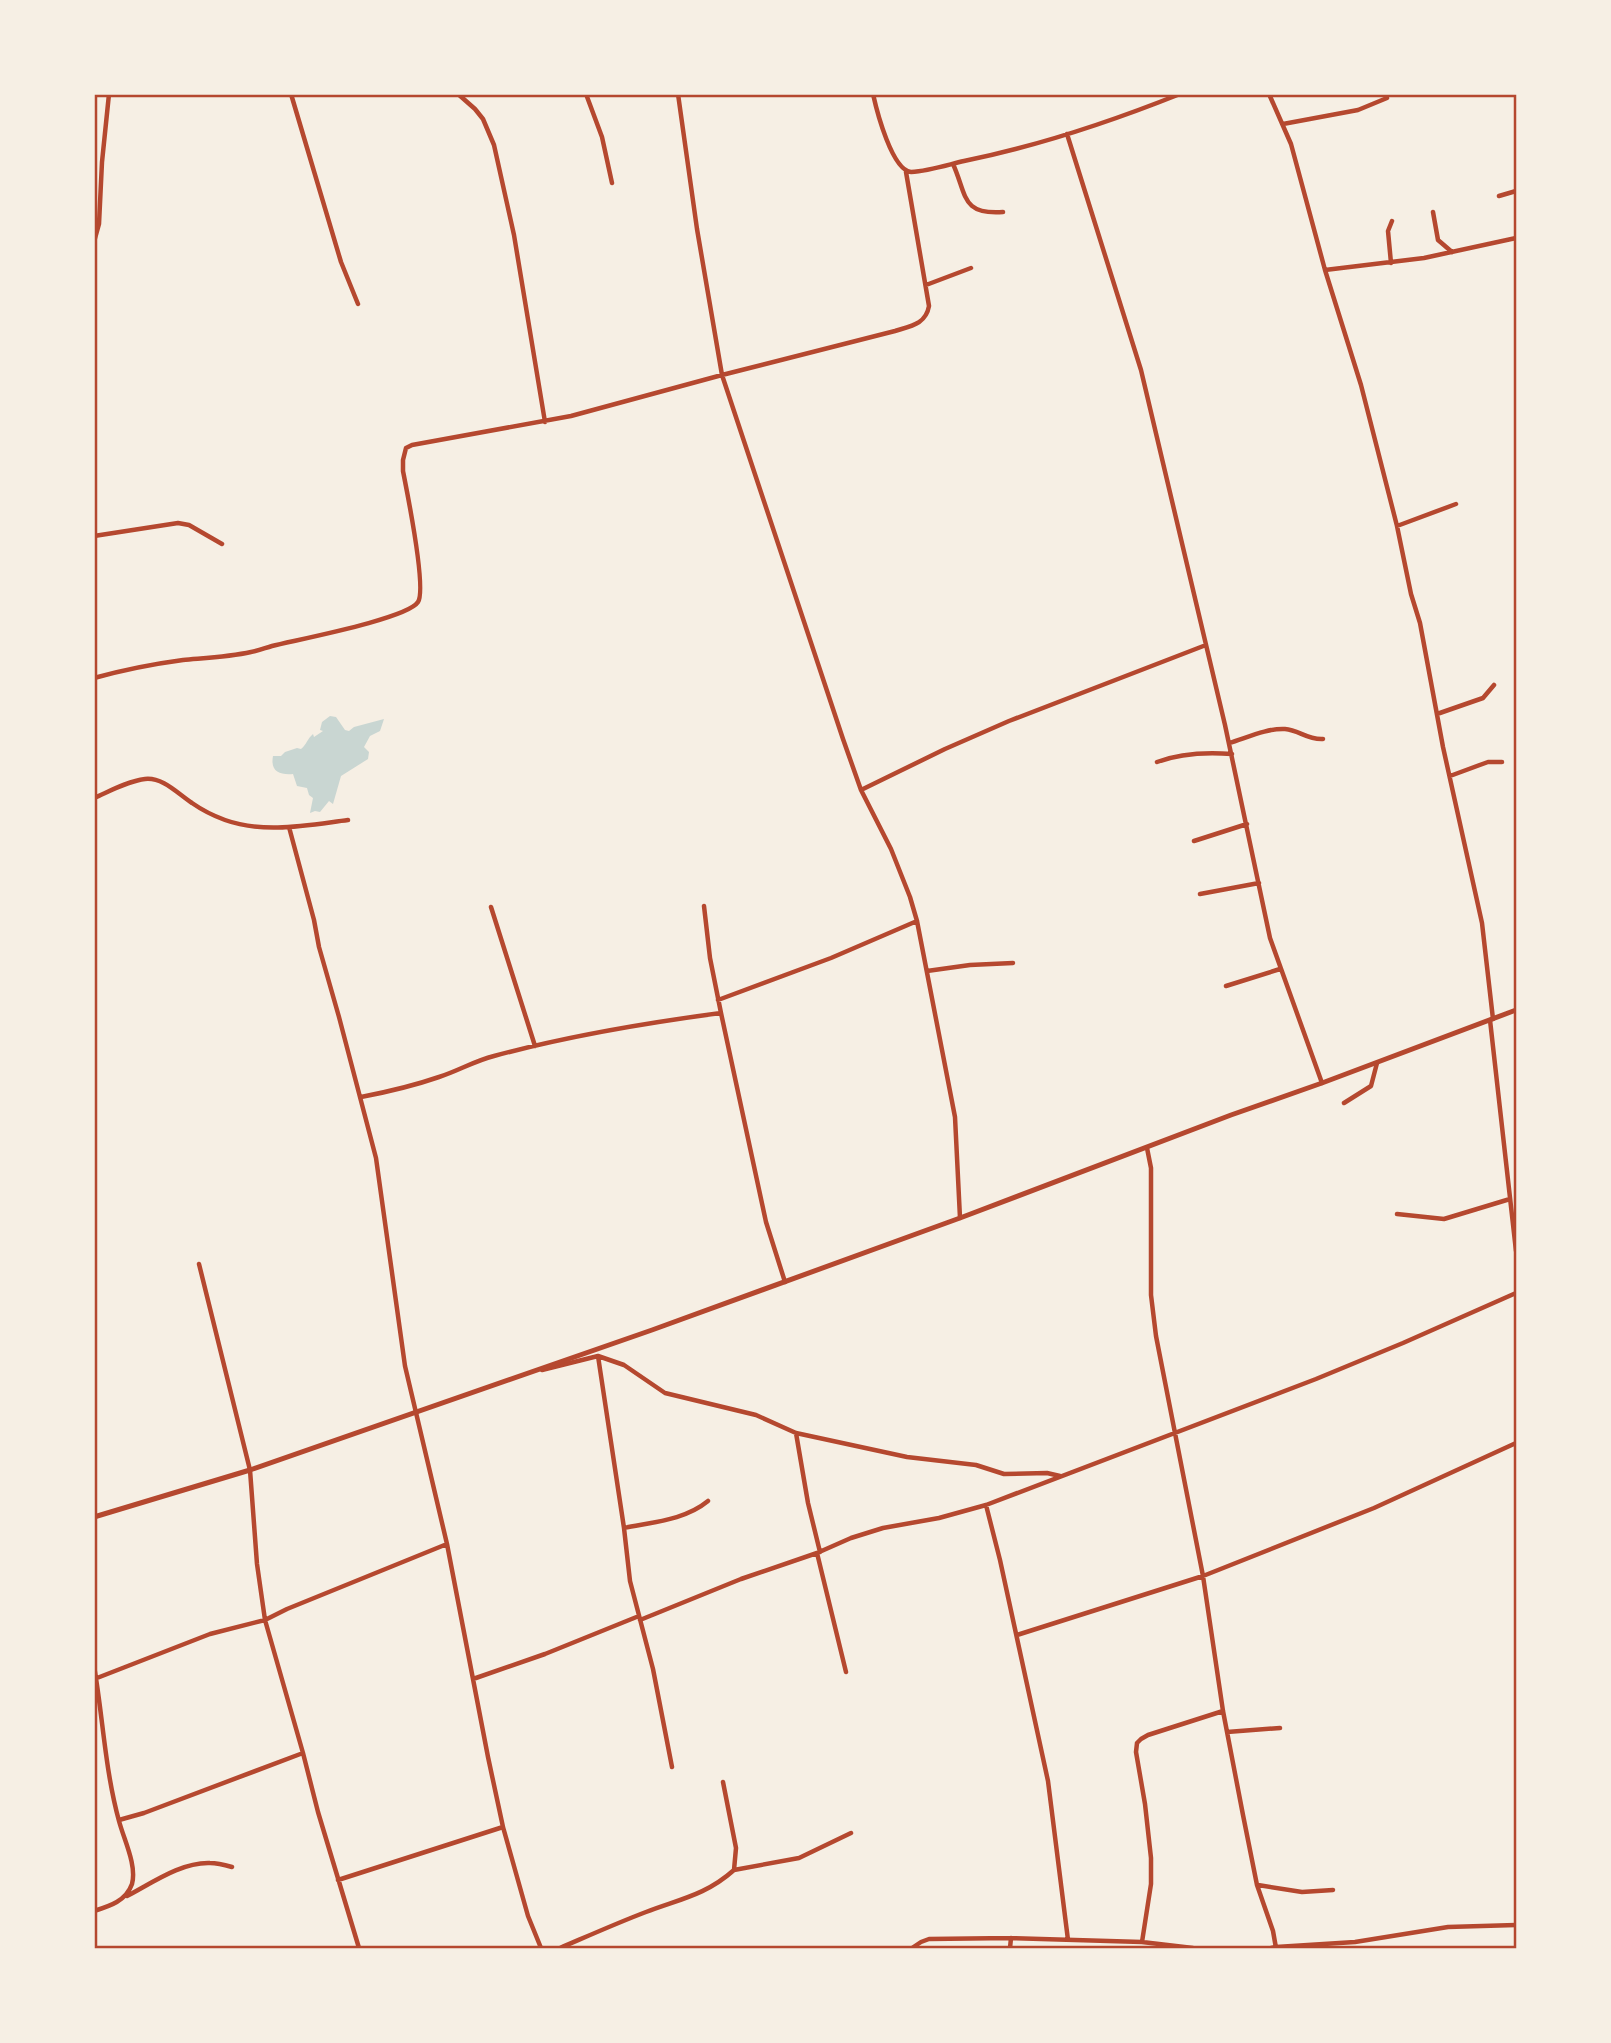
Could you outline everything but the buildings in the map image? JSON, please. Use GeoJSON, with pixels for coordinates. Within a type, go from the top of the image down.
{"type":"FeatureCollection","features":[{"type":"Feature","properties":{"kind":"street"},"geometry":{"type":"LineString","coordinates":[[94,242],[99,224],[109,94]]}},
{"type":"Feature","properties":{"kind":"street"},"geometry":{"type":"LineString","coordinates":[[291,94],[341,262],[358,304]]}},
{"type":"Feature","properties":{"kind":"street"},"geometry":{"type":"LineString","coordinates":[[458,94],[483,118],[494,145],[514,235],[545,422]]}},
{"type":"Feature","properties":{"kind":"street"},"geometry":{"type":"LineString","coordinates":[[586,94],[602,137],[612,183]]}},
{"type":"Feature","properties":{"kind":"street"},"geometry":{"type":"LineString","coordinates":[[678,94],[697,229],[722,375],[861,790],[891,849],[917,921],[955,1117],[960,1218]]}},
{"type":"Feature","properties":{"kind":"street"},"geometry":{"type":"LineString","coordinates":[[94,678],[140,667],[251,653],[322,636],[414,607],[421,592],[419,566],[403,471],[406,449],[412,444],[545,422],[917,324],[927,315],[929,306],[906,172],[888,143],[873,94]]}},
{"type":"Feature","properties":{"kind":"street"},"geometry":{"type":"LineString","coordinates":[[906,172],[918,172],[995,155],[1068,134],[1180,94]]}},
{"type":"Feature","properties":{"kind":"street"},"geometry":{"type":"LineString","coordinates":[[1269,94],[1283,124],[1361,385],[1420,623],[1482,923],[1517,1251]]}},
{"type":"Feature","properties":{"kind":"street"},"geometry":{"type":"LineString","coordinates":[[1283,124],[1358,110],[1387,98]]}},
{"type":"Feature","properties":{"kind":"street"},"geometry":{"type":"LineString","coordinates":[[1068,134],[1141,370],[1232,754],[1266,921],[1280,968],[1322,1083]]}},
{"type":"Feature","properties":{"kind":"street"},"geometry":{"type":"LineString","coordinates":[[953,164],[966,198],[973,208],[979,212],[1003,212]]}},
{"type":"Feature","properties":{"kind":"street"},"geometry":{"type":"LineString","coordinates":[[1499,196],[1517,191]]}},
{"type":"Feature","properties":{"kind":"street"},"geometry":{"type":"LineString","coordinates":[[1433,212],[1438,240],[1452,252]]}},
{"type":"Feature","properties":{"kind":"street"},"geometry":{"type":"LineString","coordinates":[[1391,263],[1388,231],[1392,221]]}},
{"type":"Feature","properties":{"kind":"street"},"geometry":{"type":"LineString","coordinates":[[1325,270],[1391,263],[1517,238]]}},
{"type":"Feature","properties":{"kind":"street"},"geometry":{"type":"LineString","coordinates":[[926,285],[971,268]]}},
{"type":"Feature","properties":{"kind":"street"},"geometry":{"type":"LineString","coordinates":[[1397,526],[1456,504]]}},
{"type":"Feature","properties":{"kind":"street"},"geometry":{"type":"LineString","coordinates":[[94,536],[178,523],[189,525],[222,544]]}},
{"type":"Feature","properties":{"kind":"street"},"geometry":{"type":"LineString","coordinates":[[861,790],[1018,718],[1206,645]]}},
{"type":"Feature","properties":{"kind":"street"},"geometry":{"type":"LineString","coordinates":[[1437,714],[1483,698],[1494,685]]}},
{"type":"Feature","properties":{"kind":"street"},"geometry":{"type":"LineString","coordinates":[[1229,743],[1286,729],[1311,739],[1323,739]]}},
{"type":"Feature","properties":{"kind":"street"},"geometry":{"type":"LineString","coordinates":[[1157,762],[1171,756],[1232,754]]}},
{"type":"Feature","properties":{"kind":"street"},"geometry":{"type":"LineString","coordinates":[[1450,776],[1488,762],[1502,762]]}},
{"type":"Feature","properties":{"kind":"street"},"geometry":{"type":"LineString","coordinates":[[94,798],[134,782],[153,779],[226,821],[253,826],[289,827],[348,820]]}},
{"type":"Feature","properties":{"kind":"street"},"geometry":{"type":"LineString","coordinates":[[1194,841],[1247,824]]}},
{"type":"Feature","properties":{"kind":"street"},"geometry":{"type":"LineString","coordinates":[[289,827],[376,1158],[405,1366],[447,1544],[503,1828],[528,1916],[541,1948]]}},
{"type":"Feature","properties":{"kind":"street"},"geometry":{"type":"LineString","coordinates":[[1200,894],[1259,883]]}},
{"type":"Feature","properties":{"kind":"street"},"geometry":{"type":"LineString","coordinates":[[704,906],[718,1000],[766,1222],[785,1282]]}},
{"type":"Feature","properties":{"kind":"street"},"geometry":{"type":"LineString","coordinates":[[491,907],[535,1045]]}},
{"type":"Feature","properties":{"kind":"street"},"geometry":{"type":"LineString","coordinates":[[718,1000],[831,958],[917,921]]}},
{"type":"Feature","properties":{"kind":"street"},"geometry":{"type":"LineString","coordinates":[[927,971],[1013,963]]}},
{"type":"Feature","properties":{"kind":"street"},"geometry":{"type":"LineString","coordinates":[[1226,986],[1280,968]]}},
{"type":"Feature","properties":{"kind":"street"},"geometry":{"type":"LineString","coordinates":[[94,1517],[250,1470],[785,1282],[1517,1010]]}},
{"type":"Feature","properties":{"kind":"street"},"geometry":{"type":"LineString","coordinates":[[361,1097],[414,1085],[465,1065],[535,1045],[614,1029],[721,1013]]}},
{"type":"Feature","properties":{"kind":"street"},"geometry":{"type":"LineString","coordinates":[[1344,1103],[1371,1086],[1377,1063]]}},
{"type":"Feature","properties":{"kind":"street"},"geometry":{"type":"LineString","coordinates":[[1147,1148],[1151,1168],[1151,1295],[1156,1336],[1203,1576],[1227,1732],[1257,1885],[1268,1917],[1274,1948],[1356,1942],[1448,1927],[1517,1925]]}},
{"type":"Feature","properties":{"kind":"street"},"geometry":{"type":"LineString","coordinates":[[1397,1214],[1444,1219],[1510,1199]]}},
{"type":"Feature","properties":{"kind":"street"},"geometry":{"type":"LineString","coordinates":[[199,1264],[250,1470],[257,1564],[265,1620],[317,1812],[359,1948]]}},
{"type":"Feature","properties":{"kind":"street"},"geometry":{"type":"LineString","coordinates":[[473,1679],[851,1538],[883,1528],[939,1518],[986,1505],[1122,1451],[1174,1434],[1516,1295]]}},
{"type":"Feature","properties":{"kind":"street"},"geometry":{"type":"LineString","coordinates":[[521,1376],[598,1356],[624,1365],[665,1393],[756,1415],[796,1433],[907,1457],[976,1465],[1004,1474],[1047,1473],[1061,1476]]}},
{"type":"Feature","properties":{"kind":"street"},"geometry":{"type":"LineString","coordinates":[[598,1356],[630,1581],[653,1669],[672,1767]]}},
{"type":"Feature","properties":{"kind":"street"},"geometry":{"type":"LineString","coordinates":[[796,1433],[818,1552],[846,1672]]}},
{"type":"Feature","properties":{"kind":"street"},"geometry":{"type":"LineString","coordinates":[[1017,1635],[1203,1576],[1374,1508],[1517,1443]]}},
{"type":"Feature","properties":{"kind":"street"},"geometry":{"type":"LineString","coordinates":[[624,1528],[686,1514],[708,1501]]}},
{"type":"Feature","properties":{"kind":"street"},"geometry":{"type":"LineString","coordinates":[[986,1505],[1048,1781],[1068,1940]]}},
{"type":"Feature","properties":{"kind":"street"},"geometry":{"type":"LineString","coordinates":[[97,1678],[210,1634],[265,1620],[447,1544]]}},
{"type":"Feature","properties":{"kind":"street"},"geometry":{"type":"LineString","coordinates":[[94,1666],[110,1782],[118,1820],[132,1864],[133,1881],[126,1897]]}},
{"type":"Feature","properties":{"kind":"street"},"geometry":{"type":"LineString","coordinates":[[1142,1942],[1151,1884],[1151,1858],[1137,1743],[1148,1735],[1223,1711]]}},
{"type":"Feature","properties":{"kind":"street"},"geometry":{"type":"LineString","coordinates":[[1227,1732],[1280,1728]]}},
{"type":"Feature","properties":{"kind":"street"},"geometry":{"type":"LineString","coordinates":[[118,1820],[144,1813],[303,1753]]}},
{"type":"Feature","properties":{"kind":"street"},"geometry":{"type":"LineString","coordinates":[[723,1782],[736,1848],[734,1870]]}},
{"type":"Feature","properties":{"kind":"street"},"geometry":{"type":"LineString","coordinates":[[338,1880],[503,1828]]}},
{"type":"Feature","properties":{"kind":"street"},"geometry":{"type":"LineString","coordinates":[[560,1948],[645,1912],[695,1895],[719,1884],[734,1870],[799,1858],[851,1833]]}},
{"type":"Feature","properties":{"kind":"street"},"geometry":{"type":"LineString","coordinates":[[94,1912],[177,1870],[195,1864],[212,1862],[232,1867]]}},
{"type":"Feature","properties":{"kind":"street"},"geometry":{"type":"LineString","coordinates":[[1257,1885],[1302,1892],[1333,1890]]}},
{"type":"Feature","properties":{"kind":"street"},"geometry":{"type":"LineString","coordinates":[[1010,1948],[1011,1938]]}},
{"type":"Feature","properties":{"kind":"street"},"geometry":{"type":"LineString","coordinates":[[912,1948],[929,1939],[1011,1938],[1142,1942],[1193,1948]]}},
{"type":"Feature","properties":{"kind":"shaded area"},"geometry":{"type":"Polygon","coordinates":[[[330,716],[336,717],[345,730],[349,731],[354,727],[384,719],[380,731],[370,736],[364,747],[369,752],[368,759],[341,776],[333,804],[329,801],[320,812],[310,813],[313,798],[307,788],[297,786],[293,774],[277,771],[273,766],[273,756],[301,749],[313,734],[314,737],[323,731],[320,730],[322,722],[330,716]]]}}]}
